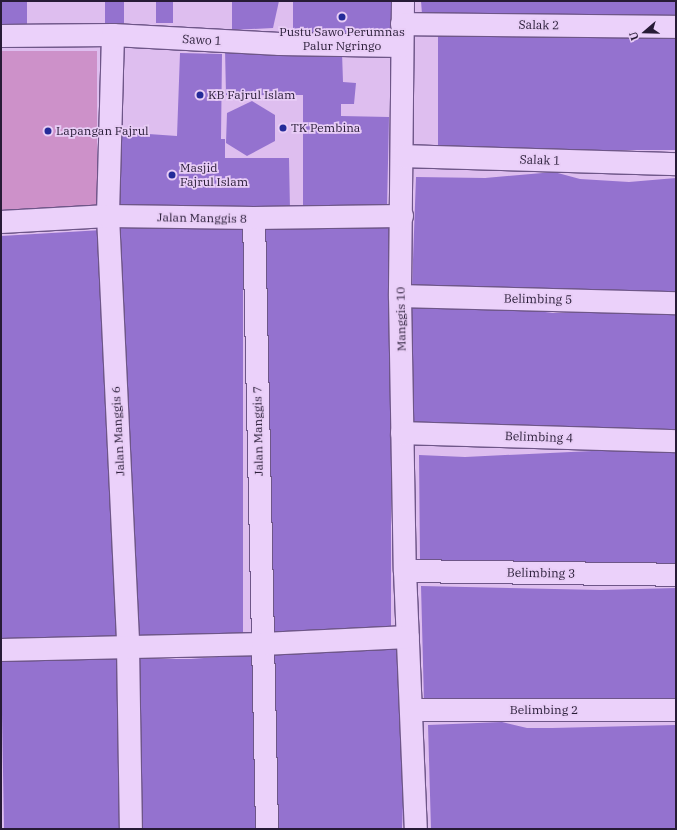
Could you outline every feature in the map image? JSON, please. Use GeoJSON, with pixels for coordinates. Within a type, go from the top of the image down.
{"type":"FeatureCollection","features":[{"type":"Feature","properties":{"kind":"street","name":"Manggis 10"},"geometry":{"type":"LineString","coordinates":[[403,1],[403,156],[400,296],[402,433],[405,572],[416,829]]}},
{"type":"Feature","properties":{"kind":"street","name":"Salak 2"},"geometry":{"type":"LineString","coordinates":[[402,24],[676,27]]}},
{"type":"Feature","properties":{"kind":"street","name":"Sawo 1"},"geometry":{"type":"LineString","coordinates":[[1,36],[113,35],[280,44],[402,46]]}},
{"type":"Feature","properties":{"kind":"street","name":"Jalan Manggis 6"},"geometry":{"type":"LineString","coordinates":[[113,35],[108,216],[128,645],[131,829]]}},
{"type":"Feature","properties":{"kind":"street","name":"Salak 1"},"geometry":{"type":"LineString","coordinates":[[403,156],[676,164]]}},
{"type":"Feature","properties":{"kind":"street","name":"Jalan Manggis 8"},"geometry":{"type":"LineString","coordinates":[[1,222],[108,216],[254,218],[402,216]]}},
{"type":"Feature","properties":{"kind":"street","name":"Jalan Manggis 7"},"geometry":{"type":"LineString","coordinates":[[254,218],[267,829]]}},
{"type":"Feature","properties":{"kind":"street","name":"Belimbing 5"},"geometry":{"type":"LineString","coordinates":[[400,296],[676,302]]}},
{"type":"Feature","properties":{"kind":"street","name":"Belimbing 4"},"geometry":{"type":"LineString","coordinates":[[402,433],[676,441]]}},
{"type":"Feature","properties":{"kind":"street","name":"Belimbing 3"},"geometry":{"type":"LineString","coordinates":[[405,572],[676,576]]}},
{"type":"Feature","properties":{"kind":"street"},"geometry":{"type":"LineString","coordinates":[[1,650],[128,645],[263,644],[408,637]]}},
{"type":"Feature","properties":{"kind":"street","name":"Belimbing 2"},"geometry":{"type":"LineString","coordinates":[[412,710],[676,710]]}},
{"type":"Feature","properties":{"kind":"shaded area","name":"Lapangan Fajrul"},"geometry":{"type":"Polygon","coordinates":[[[1,51],[97,51],[97,211],[1,211],[1,51]]]}},
{"type":"Feature","properties":{"kind":"building"},"geometry":{"type":"Polygon","coordinates":[[[1,1],[27,1],[27,24],[1,24],[1,1]]]}},
{"type":"Feature","properties":{"kind":"building"},"geometry":{"type":"Polygon","coordinates":[[[105,1],[124,1],[124,31],[105,31],[105,1]]]}},
{"type":"Feature","properties":{"kind":"building"},"geometry":{"type":"Polygon","coordinates":[[[156,1],[173,1],[173,23],[156,23],[156,1]]]}},
{"type":"Feature","properties":{"kind":"building"},"geometry":{"type":"Polygon","coordinates":[[[232,1],[279,1],[273,28],[232,30],[232,1]]]}},
{"type":"Feature","properties":{"kind":"building","name":"Pustu Sawo Perumnas Palur Ngringo"},"geometry":{"type":"Polygon","coordinates":[[[293,1],[393,1],[393,34],[293,34],[293,1]]]}},
{"type":"Feature","properties":{"kind":"building"},"geometry":{"type":"Polygon","coordinates":[[[421,1],[676,1],[676,19],[422,14],[421,1]]]}},
{"type":"Feature","properties":{"kind":"building"},"geometry":{"type":"Polygon","coordinates":[[[438,35],[676,35],[676,150],[438,150],[438,35]]]}},
{"type":"Feature","properties":{"kind":"building"},"geometry":{"type":"Polygon","coordinates":[[[225,49],[342,52],[343,82],[356,83],[354,104],[341,104],[341,116],[389,117],[387,208],[303,210],[303,95],[226,95],[225,49]]]}},
{"type":"Feature","properties":{"kind":"building"},"geometry":{"type":"Polygon","coordinates":[[[180,53],[222,54],[221,139],[225,139],[225,158],[289,158],[290,210],[119,211],[120,132],[177,136],[180,53]]]}},
{"type":"Feature","properties":{"kind":"building"},"geometry":{"type":"Polygon","coordinates":[[[252,101],[275,115],[275,141],[247,156],[226,143],[227,113],[252,101]]]}},
{"type":"Feature","properties":{"kind":"building"},"geometry":{"type":"Polygon","coordinates":[[[554,172],[580,179],[629,182],[676,178],[676,294],[412,288],[416,177],[485,178],[554,172]]]}},
{"type":"Feature","properties":{"kind":"building"},"geometry":{"type":"Polygon","coordinates":[[[261,225],[391,225],[391,636],[261,636],[261,225]]]}},
{"type":"Feature","properties":{"kind":"building"},"geometry":{"type":"Polygon","coordinates":[[[118,228],[243,228],[243,637],[118,637],[118,228]]]}},
{"type":"Feature","properties":{"kind":"building"},"geometry":{"type":"Polygon","coordinates":[[[102,230],[118,640],[1,644],[1,236],[102,230]]]}},
{"type":"Feature","properties":{"kind":"building"},"geometry":{"type":"Polygon","coordinates":[[[410,305],[507,307],[553,313],[676,311],[676,431],[413,427],[410,305]]]}},
{"type":"Feature","properties":{"kind":"building"},"geometry":{"type":"Polygon","coordinates":[[[676,447],[676,567],[420,561],[419,455],[465,457],[676,447]]]}},
{"type":"Feature","properties":{"kind":"building"},"geometry":{"type":"Polygon","coordinates":[[[421,586],[601,590],[676,588],[676,705],[424,702],[421,586]]]}},
{"type":"Feature","properties":{"kind":"building"},"geometry":{"type":"Polygon","coordinates":[[[398,648],[404,783],[402,829],[277,829],[270,651],[398,648]]]}},
{"type":"Feature","properties":{"kind":"building"},"geometry":{"type":"Polygon","coordinates":[[[256,654],[261,829],[141,829],[133,659],[191,659],[256,654]]]}},
{"type":"Feature","properties":{"kind":"building"},"geometry":{"type":"Polygon","coordinates":[[[120,655],[123,829],[4,829],[1,657],[120,655]]]}},
{"type":"Feature","properties":{"kind":"building"},"geometry":{"type":"Polygon","coordinates":[[[502,722],[527,728],[676,725],[676,829],[431,829],[428,725],[502,722]]]}},
{"type":"Feature","properties":{"kind":"place","name":"Pustu Sawo Perumnas Palur Ngringo"},"geometry":{"type":"Point","coordinates":[342,17]}},
{"type":"Feature","properties":{"kind":"place","name":"KB Fajrul Islam"},"geometry":{"type":"Point","coordinates":[200,95]}},
{"type":"Feature","properties":{"kind":"place","name":"TK Pembina"},"geometry":{"type":"Point","coordinates":[283,128]}},
{"type":"Feature","properties":{"kind":"place","name":"Lapangan Fajrul"},"geometry":{"type":"Point","coordinates":[48,131]}},
{"type":"Feature","properties":{"kind":"place","name":"Masjid Fajrul Islam"},"geometry":{"type":"Point","coordinates":[172,175]}}]}
